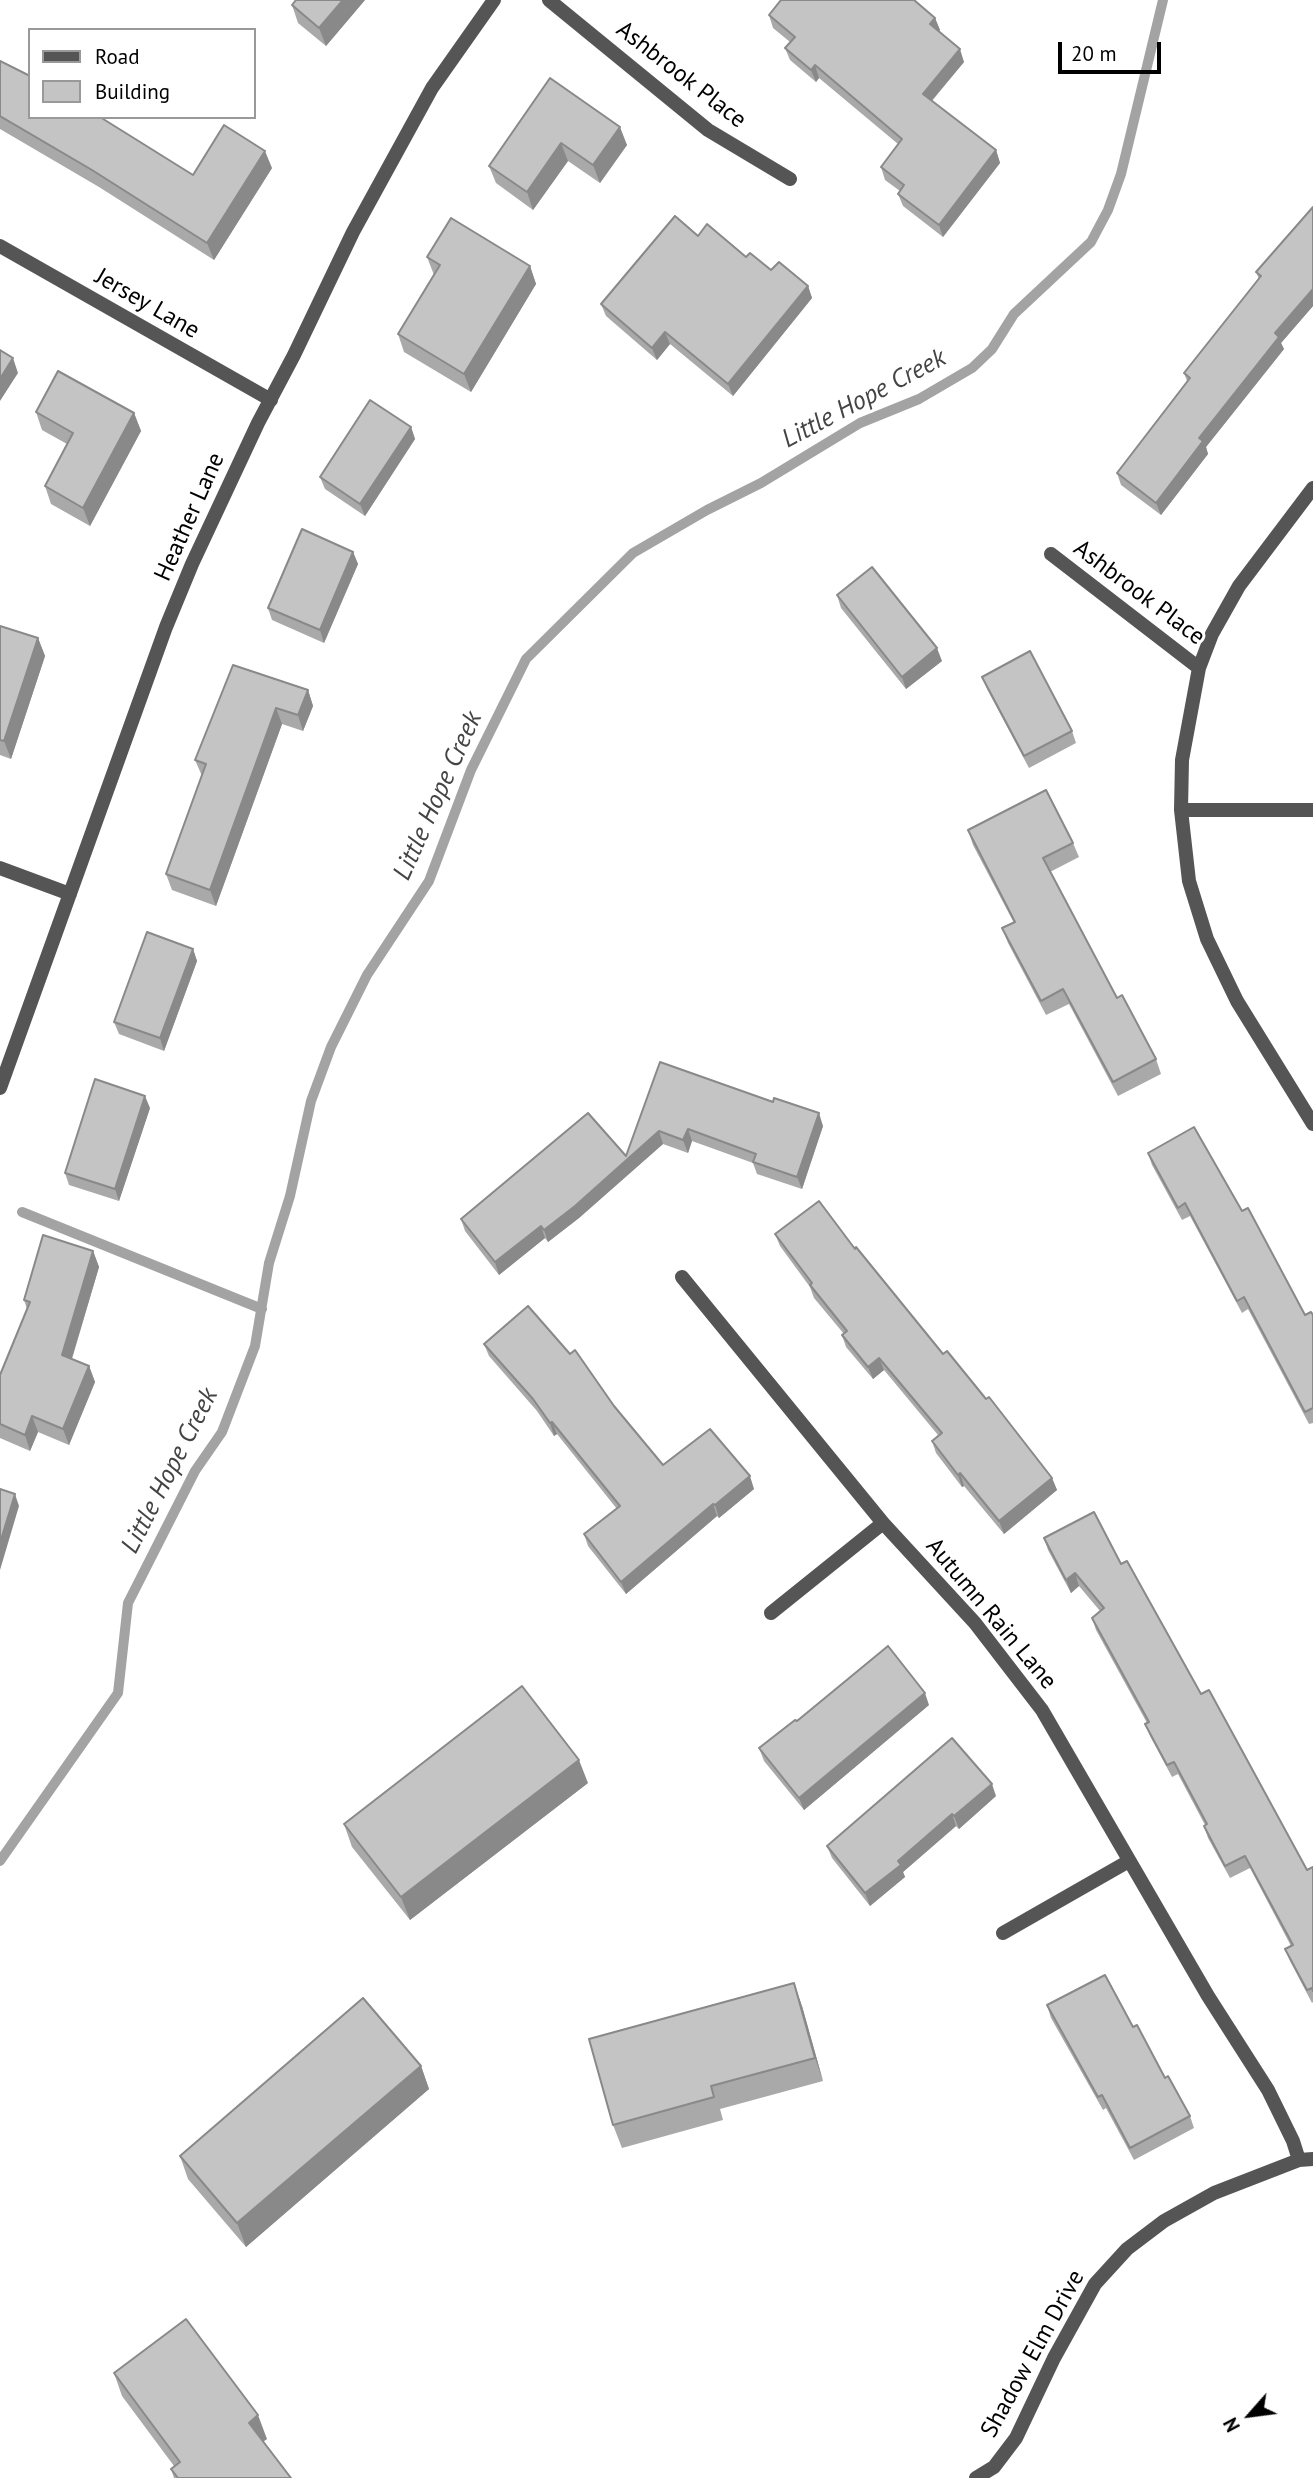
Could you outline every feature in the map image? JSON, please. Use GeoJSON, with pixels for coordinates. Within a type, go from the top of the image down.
{"type":"FeatureCollection","features":[{"type":"Feature","properties":{"kind":"street","name":"Heather Lane"},"geometry":{"type":"LineString","coordinates":[[0,1088],[166,627],[192,564],[353,232],[432,88],[494,0]]}},
{"type":"Feature","properties":{"kind":"street","name":"Ashbrook Place"},"geometry":{"type":"LineString","coordinates":[[549,0],[708,130],[790,179]]}},
{"type":"Feature","properties":{"kind":"street","name":"Jersey Lane"},"geometry":{"type":"LineString","coordinates":[[0,246],[271,400]]}},
{"type":"Feature","properties":{"kind":"street"},"geometry":{"type":"LineString","coordinates":[[1313,488],[1239,586],[1212,634],[1199,668],[1182,760],[1181,810],[1189,881],[1208,939],[1237,1001],[1313,1124]]}},
{"type":"Feature","properties":{"kind":"street","name":"Ashbrook Place"},"geometry":{"type":"LineString","coordinates":[[1051,554],[1199,668]]}},
{"type":"Feature","properties":{"kind":"street"},"geometry":{"type":"LineString","coordinates":[[1181,810],[1313,810]]}},
{"type":"Feature","properties":{"kind":"street"},"geometry":{"type":"LineString","coordinates":[[0,868],[70,894]]}},
{"type":"Feature","properties":{"kind":"street","name":"Autumn Rain Lane"},"geometry":{"type":"LineString","coordinates":[[682,1277],[883,1523],[975,1623],[1042,1710],[1208,1996],[1268,2090],[1293,2141],[1306,2160]]}},
{"type":"Feature","properties":{"kind":"street"},"geometry":{"type":"LineString","coordinates":[[771,1613],[883,1523]]}},
{"type":"Feature","properties":{"kind":"street"},"geometry":{"type":"LineString","coordinates":[[1003,1933],[1129,1861]]}},
{"type":"Feature","properties":{"kind":"street","name":"Shadow Elm Drive"},"geometry":{"type":"LineString","coordinates":[[976,2478],[993,2468],[1016,2438],[1054,2358],[1096,2284],[1126,2249],[1164,2221],[1214,2193],[1306,2160]]}},
{"type":"Feature","properties":{"kind":"building"},"geometry":{"type":"Polygon","coordinates":[[[296,0],[343,0],[319,28],[292,5],[296,0]]]}},
{"type":"Feature","properties":{"kind":"building"},"geometry":{"type":"Polygon","coordinates":[[[781,0],[914,0],[935,18],[930,24],[960,49],[923,94],[996,150],[939,225],[898,194],[904,185],[881,167],[902,139],[815,65],[811,70],[785,48],[795,37],[769,15],[781,0]]]}},
{"type":"Feature","properties":{"kind":"building"},"geometry":{"type":"Polygon","coordinates":[[[0,61],[28,75],[28,119],[103,119],[193,175],[224,125],[265,151],[207,243],[0,116],[0,61]]]}},
{"type":"Feature","properties":{"kind":"building"},"geometry":{"type":"Polygon","coordinates":[[[550,78],[620,127],[593,165],[561,143],[527,192],[489,166],[550,78]]]}},
{"type":"Feature","properties":{"kind":"building"},"geometry":{"type":"Polygon","coordinates":[[[1313,207],[1313,289],[1275,333],[1279,337],[1199,438],[1203,441],[1156,503],[1117,473],[1190,378],[1184,373],[1261,276],[1256,272],[1313,207]]]}},
{"type":"Feature","properties":{"kind":"building"},"geometry":{"type":"Polygon","coordinates":[[[675,216],[698,236],[707,224],[746,257],[750,253],[771,270],[779,262],[808,286],[728,384],[665,332],[652,348],[601,304],[675,216]]]}},
{"type":"Feature","properties":{"kind":"building"},"geometry":{"type":"Polygon","coordinates":[[[451,218],[530,266],[464,374],[398,334],[440,265],[427,257],[451,218]]]}},
{"type":"Feature","properties":{"kind":"building"},"geometry":{"type":"Polygon","coordinates":[[[0,350],[13,358],[0,379],[0,350]]]}},
{"type":"Feature","properties":{"kind":"building"},"geometry":{"type":"Polygon","coordinates":[[[58,371],[134,413],[83,508],[45,486],[73,433],[36,412],[58,371]]]}},
{"type":"Feature","properties":{"kind":"building"},"geometry":{"type":"Polygon","coordinates":[[[370,400],[411,427],[360,504],[320,477],[370,400]]]}},
{"type":"Feature","properties":{"kind":"building"},"geometry":{"type":"Polygon","coordinates":[[[302,529],[353,552],[320,630],[268,608],[302,529]]]}},
{"type":"Feature","properties":{"kind":"building"},"geometry":{"type":"Polygon","coordinates":[[[872,567],[937,648],[902,677],[837,595],[872,567]]]}},
{"type":"Feature","properties":{"kind":"building"},"geometry":{"type":"Polygon","coordinates":[[[0,626],[38,638],[4,741],[0,740],[0,626]]]}},
{"type":"Feature","properties":{"kind":"building"},"geometry":{"type":"Polygon","coordinates":[[[1030,651],[1072,731],[1024,756],[982,677],[1030,651]]]}},
{"type":"Feature","properties":{"kind":"building"},"geometry":{"type":"Polygon","coordinates":[[[233,665],[308,690],[298,715],[276,708],[210,890],[166,874],[206,764],[195,760],[233,665]]]}},
{"type":"Feature","properties":{"kind":"building"},"geometry":{"type":"Polygon","coordinates":[[[1046,790],[1073,843],[1043,858],[1117,998],[1122,995],[1156,1059],[1113,1082],[1063,989],[1041,1001],[1002,928],[1015,922],[968,830],[1046,790]]]}},
{"type":"Feature","properties":{"kind":"building"},"geometry":{"type":"Polygon","coordinates":[[[147,932],[193,949],[160,1038],[114,1022],[147,932]]]}},
{"type":"Feature","properties":{"kind":"building"},"geometry":{"type":"Polygon","coordinates":[[[660,1062],[773,1102],[774,1098],[819,1113],[797,1177],[753,1162],[756,1154],[688,1129],[683,1140],[659,1131],[575,1206],[544,1230],[541,1226],[495,1262],[461,1219],[588,1113],[626,1156],[660,1062]]]}},
{"type":"Feature","properties":{"kind":"building"},"geometry":{"type":"Polygon","coordinates":[[[95,1079],[145,1096],[115,1189],[65,1173],[95,1079]]]}},
{"type":"Feature","properties":{"kind":"building"},"geometry":{"type":"Polygon","coordinates":[[[1194,1127],[1242,1211],[1248,1208],[1305,1315],[1311,1312],[1313,1315],[1313,1408],[1305,1412],[1244,1297],[1237,1301],[1185,1203],[1178,1208],[1148,1153],[1194,1127]]]}},
{"type":"Feature","properties":{"kind":"building"},"geometry":{"type":"Polygon","coordinates":[[[819,1201],[855,1249],[856,1247],[943,1354],[947,1351],[986,1399],[989,1397],[1052,1478],[999,1521],[932,1441],[942,1433],[879,1358],[868,1367],[842,1335],[847,1331],[810,1285],[812,1283],[775,1234],[819,1201]]]}},
{"type":"Feature","properties":{"kind":"building"},"geometry":{"type":"Polygon","coordinates":[[[43,1235],[93,1251],[62,1355],[89,1366],[63,1429],[32,1416],[25,1435],[0,1424],[0,1375],[30,1302],[24,1300],[43,1235]]]}},
{"type":"Feature","properties":{"kind":"building"},"geometry":{"type":"Polygon","coordinates":[[[528,1306],[570,1354],[575,1350],[614,1406],[663,1465],[710,1429],[750,1476],[621,1582],[584,1534],[620,1506],[533,1399],[484,1344],[528,1306]]]}},
{"type":"Feature","properties":{"kind":"building"},"geometry":{"type":"Polygon","coordinates":[[[0,1489],[15,1494],[0,1543],[0,1489]]]}},
{"type":"Feature","properties":{"kind":"building"},"geometry":{"type":"Polygon","coordinates":[[[1094,1512],[1121,1564],[1127,1561],[1201,1694],[1209,1690],[1307,1870],[1313,1867],[1313,1991],[1312,1988],[1307,1990],[1285,1949],[1293,1945],[1245,1856],[1225,1866],[1204,1826],[1207,1824],[1174,1762],[1167,1765],[1145,1724],[1149,1722],[1092,1618],[1104,1608],[1075,1573],[1066,1580],[1044,1538],[1094,1512]]]}},
{"type":"Feature","properties":{"kind":"building"},"geometry":{"type":"Polygon","coordinates":[[[888,1646],[925,1693],[799,1798],[759,1748],[797,1721],[888,1646]]]}},
{"type":"Feature","properties":{"kind":"building"},"geometry":{"type":"Polygon","coordinates":[[[522,1686],[579,1760],[401,1897],[344,1824],[522,1686]]]}},
{"type":"Feature","properties":{"kind":"building"},"geometry":{"type":"Polygon","coordinates":[[[952,1738],[992,1784],[954,1816],[952,1814],[898,1861],[901,1865],[865,1893],[827,1846],[952,1738]]]}},
{"type":"Feature","properties":{"kind":"building"},"geometry":{"type":"Polygon","coordinates":[[[1105,1975],[1133,2027],[1137,2025],[1165,2078],[1168,2076],[1190,2116],[1130,2148],[1102,2095],[1098,2097],[1047,2005],[1105,1975]]]}},
{"type":"Feature","properties":{"kind":"building"},"geometry":{"type":"Polygon","coordinates":[[[794,1983],[815,2058],[711,2086],[714,2097],[613,2125],[589,2039],[794,1983]]]}},
{"type":"Feature","properties":{"kind":"building"},"geometry":{"type":"Polygon","coordinates":[[[363,1998],[421,2066],[237,2223],[180,2156],[363,1998]]]}},
{"type":"Feature","properties":{"kind":"building"},"geometry":{"type":"Polygon","coordinates":[[[186,2319],[258,2415],[249,2423],[291,2478],[178,2478],[171,2469],[180,2462],[114,2373],[186,2319]]]}},
{"type":"Feature","properties":{"kind":"waterway","name":"Little Hope Creek"},"geometry":{"type":"LineString","coordinates":[[0,1861],[118,1693],[128,1603],[195,1471],[222,1432],[255,1346],[269,1263],[290,1196],[311,1101],[331,1047],[367,975],[429,881],[471,770],[526,659],[633,553],[707,510],[761,483],[860,423],[919,399],[972,368],[992,349],[1014,314],[1091,242],[1108,210],[1121,174],[1163,0]]}},
{"type":"Feature","properties":{"kind":"waterway"},"geometry":{"type":"LineString","coordinates":[[22,1212],[262,1309]]}}]}
